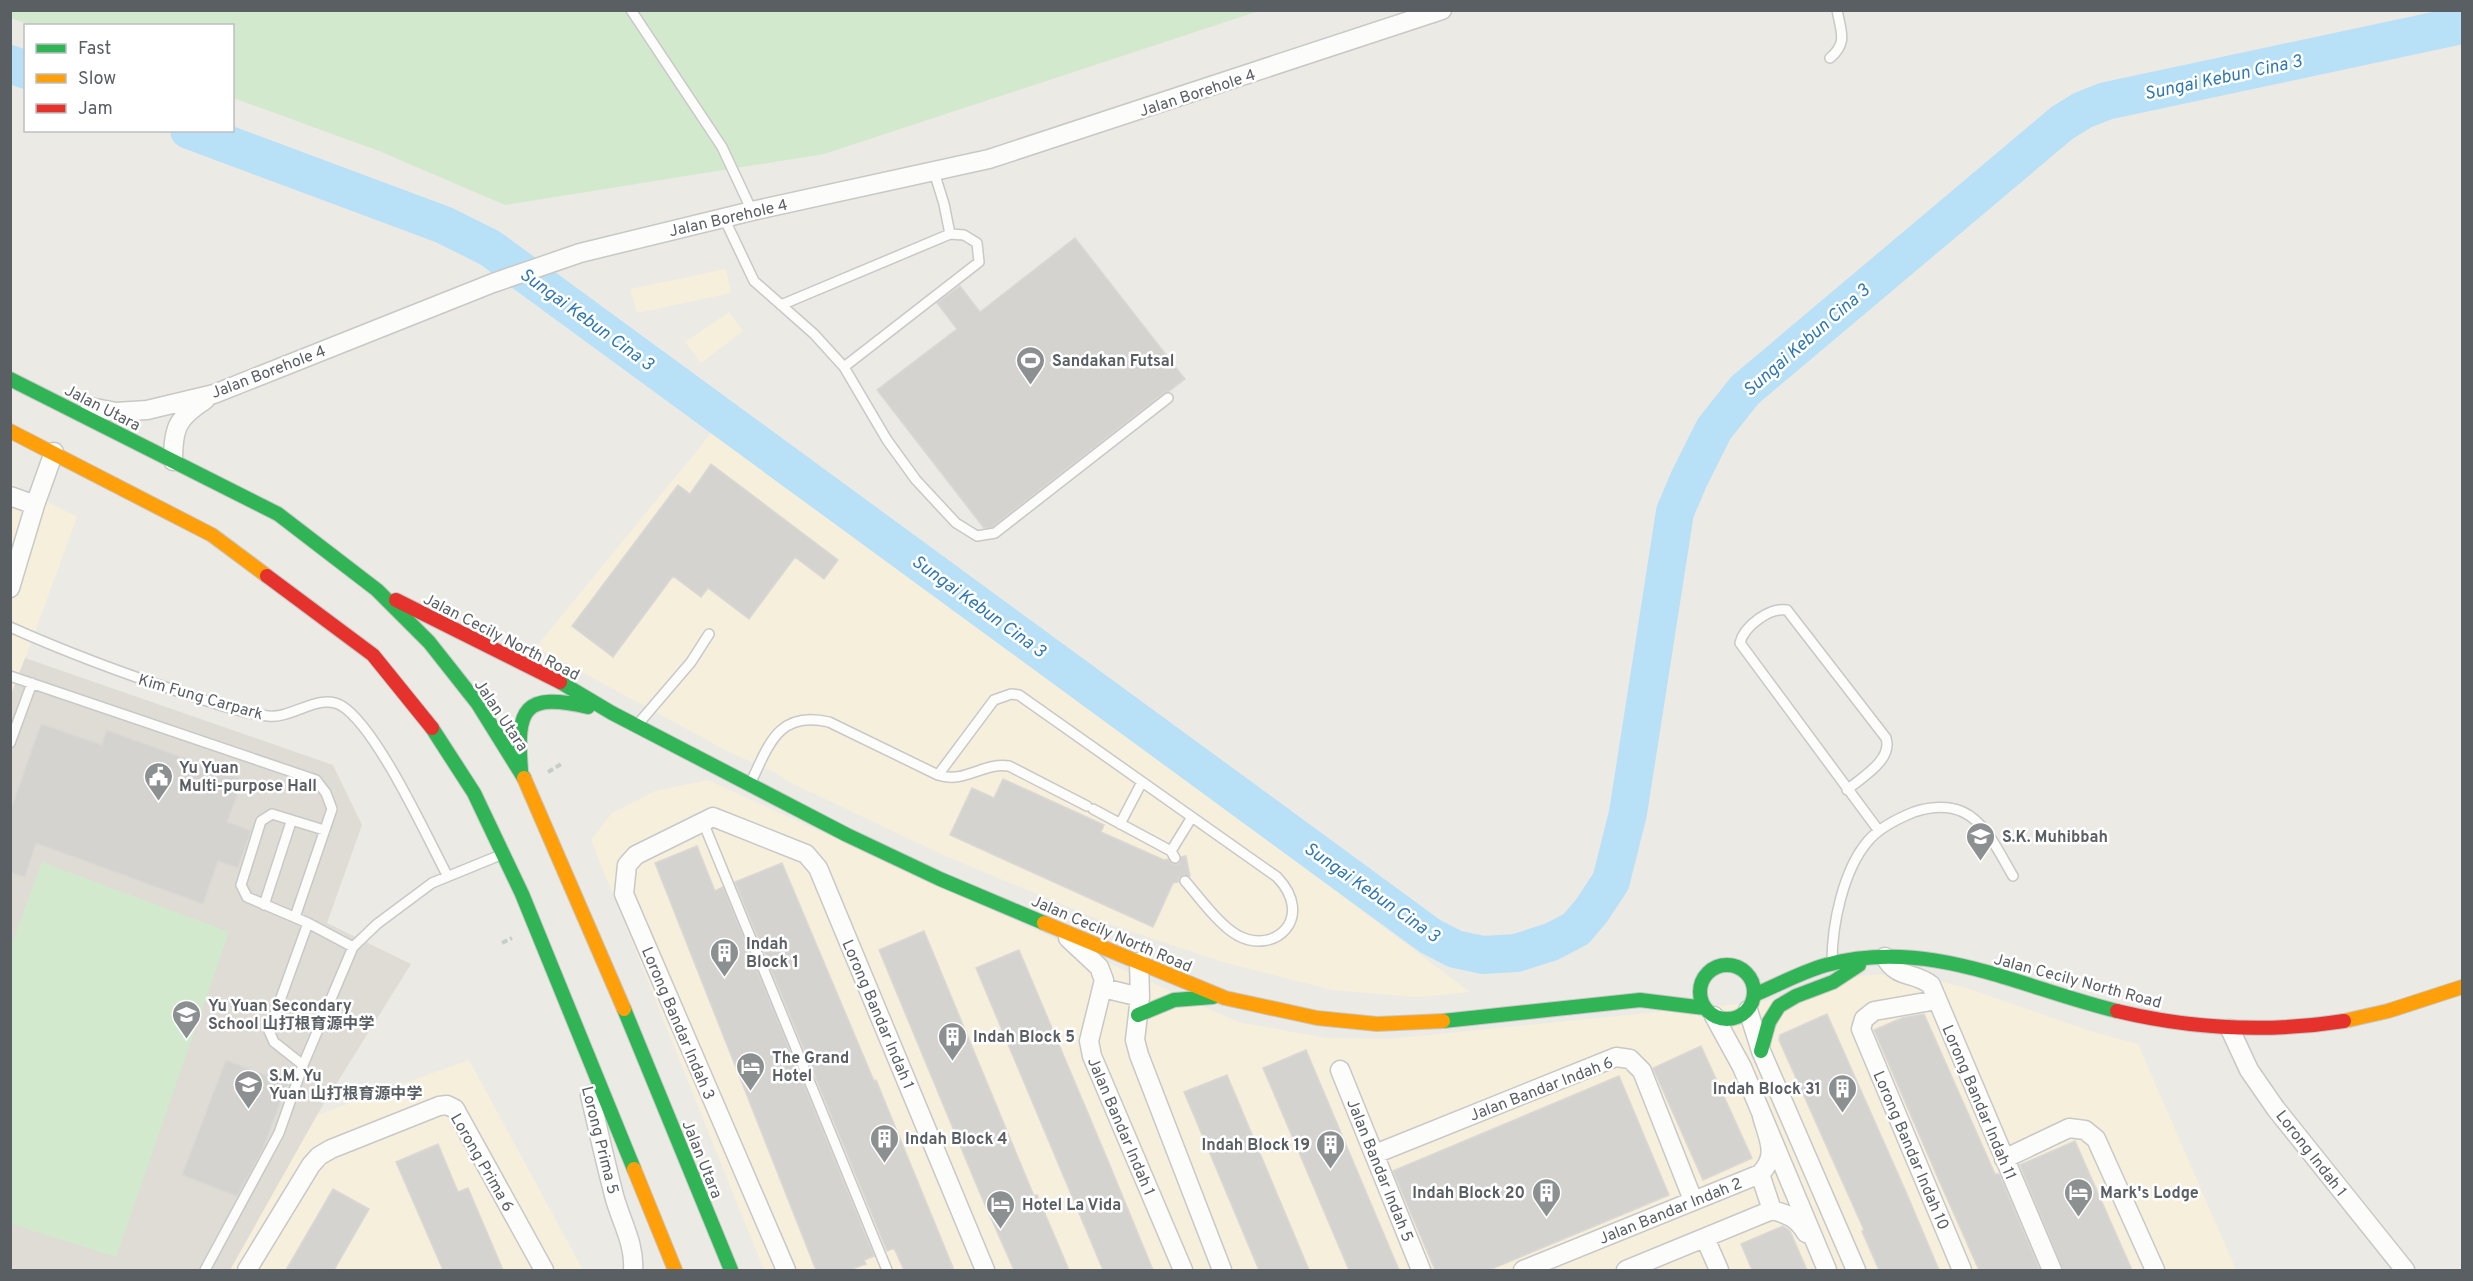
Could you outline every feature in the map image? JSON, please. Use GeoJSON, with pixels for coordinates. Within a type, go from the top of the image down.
{"type":"FeatureCollection","features":[{"type":"Feature","properties":{"kind":"main road","name":"Jalan Utara"},"geometry":{"type":"LineString","coordinates":[[15,381],[278,514],[377,590],[429,642],[477,704],[521,773],[544,819],[602,954],[731,1270]]}},
{"type":"Feature","properties":{"kind":"main road"},"geometry":{"type":"LineString","coordinates":[[10,431],[212,535],[373,654],[434,730],[474,793],[539,931],[675,1270]]}},
{"type":"Feature","properties":{"kind":"main road","name":"Jalan Cecily North Road"},"geometry":{"type":"LineString","coordinates":[[377,590],[545,673],[612,713],[847,835],[940,879],[1225,998],[1317,1018],[1386,1024],[1415,1024],[1640,1000],[1710,1012]]}},
{"type":"Feature","properties":{"kind":"main road","name":"Jalan Cecily North Road"},"geometry":{"type":"LineString","coordinates":[[521,773],[517,738],[520,720],[527,709],[537,702],[562,700],[612,713]]}},
{"type":"Feature","properties":{"kind":"main road"},"geometry":{"type":"LineString","coordinates":[[1761,1051],[1773,1012],[1781,1003],[1826,985],[1877,958]]}},
{"type":"Feature","properties":{"kind":"main road","name":"Jalan Cecily North Road"},"geometry":{"type":"LineString","coordinates":[[1746,973],[1877,958],[1939,959],[2165,1021],[2230,1029],[2264,1030],[2321,1026],[2382,1013],[2463,987]]}},
{"type":"Feature","properties":{"kind":"main road","name":"Jalan Cecily North Road"},"geometry":{"type":"LineString","coordinates":[[1751,1003],[1829,964]]}},
{"type":"Feature","properties":{"kind":"main road"},"geometry":{"type":"LineString","coordinates":[[1730,965],[1746,973],[1751,979],[1751,1003],[1732,1019],[1710,1012],[1700,992],[1702,984],[1706,975],[1721,966],[1730,965]]}},
{"type":"Feature","properties":{"kind":"main road","name":"Jalan Cecily North Road"},"geometry":{"type":"LineString","coordinates":[[1640,1000],[1653,993],[1702,984]]}},
{"type":"Feature","properties":{"kind":"main road"},"geometry":{"type":"LineString","coordinates":[[1139,1006],[1155,1005],[1176,998],[1225,998]]}},
{"type":"Feature","properties":{"kind":"street","name":"Jalan Borehole 4"},"geometry":{"type":"LineString","coordinates":[[15,381],[98,410],[116,412],[147,410],[214,394],[493,283],[580,253],[752,211],[989,159],[1442,10]]}},
{"type":"Feature","properties":{"kind":"street"},"geometry":{"type":"LineString","coordinates":[[173,461],[173,437],[177,424],[194,407],[214,394]]}},
{"type":"Feature","properties":{"kind":"street"},"geometry":{"type":"LineString","coordinates":[[11,586],[35,505],[54,452]]}},
{"type":"Feature","properties":{"kind":"street"},"geometry":{"type":"LineString","coordinates":[[10,496],[35,505]]}},
{"type":"Feature","properties":{"kind":"street","name":"Lorong Bandar Indah 3"},"geometry":{"type":"LineString","coordinates":[[708,819],[636,855],[627,865],[624,894],[786,1270]]}},
{"type":"Feature","properties":{"kind":"street","name":"Lorong Bandar Indah 1"},"geometry":{"type":"LineString","coordinates":[[708,819],[806,854],[818,868],[985,1270]]}},
{"type":"Feature","properties":{"kind":"street"},"geometry":{"type":"LineString","coordinates":[[1055,927],[1099,967],[1104,980],[1103,988],[1139,1006]]}},
{"type":"Feature","properties":{"kind":"street","name":"Lorong Bandar Indah 11"},"geometry":{"type":"LineString","coordinates":[[1877,958],[1898,973],[1924,980],[1931,986],[2052,1270]]}},
{"type":"Feature","properties":{"kind":"street"},"geometry":{"type":"LineString","coordinates":[[1139,962],[1139,1006],[1135,1040],[1139,1055],[1222,1270]]}},
{"type":"Feature","properties":{"kind":"street","name":"Jalan Bandar Indah 1"},"geometry":{"type":"LineString","coordinates":[[1103,988],[1089,1041],[1092,1056],[1183,1270]]}},
{"type":"Feature","properties":{"kind":"street","name":"Lorong Bandar Indah 10"},"geometry":{"type":"LineString","coordinates":[[1937,1000],[1874,1011],[1864,1019],[1861,1029],[1962,1270]]}},
{"type":"Feature","properties":{"kind":"street"},"geometry":{"type":"LineString","coordinates":[[1751,1003],[1761,1051],[1856,1270]]}},
{"type":"Feature","properties":{"kind":"street","name":"Lorong Prima 5"},"geometry":{"type":"LineString","coordinates":[[570,1009],[615,1201],[631,1243],[634,1257],[633,1270]]}},
{"type":"Feature","properties":{"kind":"street"},"geometry":{"type":"LineString","coordinates":[[1710,1012],[1742,1067],[1824,1263]]}},
{"type":"Feature","properties":{"kind":"street","name":"Lorong Indah 1"},"geometry":{"type":"LineString","coordinates":[[2230,1029],[2249,1070],[2276,1108],[2405,1270]]}},
{"type":"Feature","properties":{"kind":"street","name":"Jalan Bandar Indah 6"},"geometry":{"type":"LineString","coordinates":[[1375,1154],[1616,1057],[1630,1059],[1642,1071],[1693,1200]]}},
{"type":"Feature","properties":{"kind":"street","name":"Jalan Bandar Indah 5"},"geometry":{"type":"LineString","coordinates":[[1340,1070],[1421,1270]]}},
{"type":"Feature","properties":{"kind":"street","name":"Lorong Prima 6"},"geometry":{"type":"LineString","coordinates":[[247,1270],[311,1165],[319,1156],[439,1106],[447,1105],[455,1109],[544,1270]]}},
{"type":"Feature","properties":{"kind":"street","name":"Jalan Bandar Indah 2"},"geometry":{"type":"LineString","coordinates":[[1523,1270],[1760,1174],[1769,1165],[1772,1153],[1762,1116]]}},
{"type":"Feature","properties":{"kind":"street"},"geometry":{"type":"LineString","coordinates":[[2004,1159],[2069,1128],[2085,1130],[2096,1139],[2155,1270]]}},
{"type":"Feature","properties":{"kind":"street"},"geometry":{"type":"LineString","coordinates":[[1760,1174],[1772,1210]]}},
{"type":"Feature","properties":{"kind":"street"},"geometry":{"type":"LineString","coordinates":[[1626,1270],[1772,1210],[1787,1214],[1800,1223],[1824,1263]]}},
{"type":"Feature","properties":{"kind":"street"},"geometry":{"type":"LineString","coordinates":[[1706,1238],[1719,1270]]}},
{"type":"Feature","properties":{"kind":"lane"},"geometry":{"type":"LineString","coordinates":[[631,10],[722,147],[752,211]]}},
{"type":"Feature","properties":{"kind":"lane"},"geometry":{"type":"LineString","coordinates":[[1830,58],[1840,49],[1842,41],[1837,10]]}},
{"type":"Feature","properties":{"kind":"lane"},"geometry":{"type":"LineString","coordinates":[[934,172],[950,234]]}},
{"type":"Feature","properties":{"kind":"lane"},"geometry":{"type":"LineString","coordinates":[[724,218],[754,281],[844,367],[887,440],[916,480],[956,523],[977,536],[996,533],[1168,398]]}},
{"type":"Feature","properties":{"kind":"lane"},"geometry":{"type":"LineString","coordinates":[[781,305],[950,234],[964,235],[976,243],[979,262],[844,367]]}},
{"type":"Feature","properties":{"kind":"lane"},"geometry":{"type":"LineString","coordinates":[[1847,790],[1886,756],[1889,747],[1886,738],[1787,610],[1775,610],[1747,628],[1740,643],[1847,790],[1879,831]]}},
{"type":"Feature","properties":{"kind":"lane","name":"Kim Fung Carpark"},"geometry":{"type":"LineString","coordinates":[[10,627],[133,676],[207,701],[268,716],[285,715],[324,701],[341,705],[374,741],[447,875]]}},
{"type":"Feature","properties":{"kind":"lane"},"geometry":{"type":"LineString","coordinates":[[637,726],[691,662],[709,634]]}},
{"type":"Feature","properties":{"kind":"lane"},"geometry":{"type":"LineString","coordinates":[[10,675],[316,780],[326,793],[332,808],[295,917]]}},
{"type":"Feature","properties":{"kind":"lane"},"geometry":{"type":"LineString","coordinates":[[10,743],[32,683]]}},
{"type":"Feature","properties":{"kind":"lane"},"geometry":{"type":"LineString","coordinates":[[938,775],[994,700],[1011,694],[1019,695],[1284,885],[1294,903],[1290,923],[1285,930],[1271,938],[1254,940],[1237,935],[1185,881]]}},
{"type":"Feature","properties":{"kind":"lane"},"geometry":{"type":"LineString","coordinates":[[750,784],[775,736],[786,725],[806,718],[829,722],[938,775],[955,778],[996,766],[1009,766],[1090,807],[1173,854],[1192,817]]}},
{"type":"Feature","properties":{"kind":"lane"},"geometry":{"type":"LineString","coordinates":[[1120,824],[1142,782]]}},
{"type":"Feature","properties":{"kind":"lane"},"geometry":{"type":"LineString","coordinates":[[1829,964],[1838,909],[1847,878],[1868,841],[1900,818],[1930,806],[1962,812],[1982,827],[2013,876]]}},
{"type":"Feature","properties":{"kind":"lane"},"geometry":{"type":"LineString","coordinates":[[324,830],[291,822],[272,814],[261,822],[241,885],[247,897],[308,923],[353,947]]}},
{"type":"Feature","properties":{"kind":"lane"},"geometry":{"type":"LineString","coordinates":[[708,819],[887,1270]]}},
{"type":"Feature","properties":{"kind":"lane"},"geometry":{"type":"LineString","coordinates":[[264,905],[291,822]]}},
{"type":"Feature","properties":{"kind":"lane"},"geometry":{"type":"LineString","coordinates":[[205,1270],[279,1133],[303,1065],[353,947],[405,902],[447,875],[503,854]]}},
{"type":"Feature","properties":{"kind":"lane"},"geometry":{"type":"LineString","coordinates":[[303,1065],[274,1042],[269,1031],[308,923]]}},
{"type":"Feature","properties":{"kind":"shaded area"},"geometry":{"type":"Polygon","coordinates":[[[726,269],[731,293],[637,313],[630,289],[726,269]]]}},
{"type":"Feature","properties":{"kind":"shaded area"},"geometry":{"type":"Polygon","coordinates":[[[729,312],[743,331],[701,363],[685,342],[729,312]]]}},
{"type":"Feature","properties":{"kind":"shaded area"},"geometry":{"type":"Polygon","coordinates":[[[713,431],[889,563],[1015,651],[1470,992],[1417,997],[1332,990],[1220,961],[1109,924],[943,855],[785,780],[776,773],[729,752],[536,647],[713,431]]]}},
{"type":"Feature","properties":{"kind":"shaded area"},"geometry":{"type":"Polygon","coordinates":[[[11,483],[77,517],[11,697],[11,483]]]}},
{"type":"Feature","properties":{"kind":"shaded area","name":"Yu Yuan Secondary School 山打根育源中学"},"geometry":{"type":"Polygon","coordinates":[[[25,658],[333,765],[362,825],[327,923],[411,964],[317,1115],[230,1270],[11,1270],[10,697],[25,658]]]}},
{"type":"Feature","properties":{"kind":"shaded area"},"geometry":{"type":"Polygon","coordinates":[[[708,780],[1238,1022],[1326,1038],[1389,1039],[1767,1001],[1831,980],[1869,975],[1909,974],[1967,988],[2093,1032],[2138,1044],[2236,1270],[764,1270],[591,840],[612,813],[655,791],[708,780]]]}},
{"type":"Feature","properties":{"kind":"shaded area"},"geometry":{"type":"Polygon","coordinates":[[[469,1060],[583,1270],[230,1270],[317,1115],[469,1060]]]}},
{"type":"Feature","properties":{"kind":"green space"},"geometry":{"type":"Polygon","coordinates":[[[10,11],[1259,11],[824,154],[505,205],[379,151],[234,98],[234,24],[28,24],[11,18],[10,11]]]}},
{"type":"Feature","properties":{"kind":"green space"},"geometry":{"type":"Polygon","coordinates":[[[42,862],[229,932],[116,1257],[11,1224],[11,946],[42,862]]]}},
{"type":"Feature","properties":{"kind":"building","name":"Sandakan Futsal"},"geometry":{"type":"Polygon","coordinates":[[[1075,238],[1185,379],[992,527],[984,528],[877,390],[957,329],[937,303],[960,286],[980,312],[1075,238]]]}},
{"type":"Feature","properties":{"kind":"building"},"geometry":{"type":"Polygon","coordinates":[[[711,464],[838,560],[824,579],[795,557],[749,619],[708,588],[701,597],[673,576],[613,657],[572,626],[678,485],[690,494],[711,464]]]}},
{"type":"Feature","properties":{"kind":"building","name":"Yu Yuan Multi-purpose Hall"},"geometry":{"type":"Polygon","coordinates":[[[41,724],[102,745],[107,730],[243,780],[227,822],[251,831],[238,868],[218,861],[203,904],[36,843],[25,877],[10,872],[10,812],[41,724]]]}},
{"type":"Feature","properties":{"kind":"building"},"geometry":{"type":"Polygon","coordinates":[[[1003,779],[1104,825],[1101,832],[1164,860],[1168,859],[1172,864],[1179,864],[1181,857],[1186,856],[1190,876],[1183,875],[1178,882],[1173,883],[1153,927],[950,835],[972,788],[994,798],[1003,779]]]}},
{"type":"Feature","properties":{"kind":"building"},"geometry":{"type":"Polygon","coordinates":[[[697,846],[715,891],[723,887],[874,1256],[864,1260],[866,1264],[849,1270],[816,1270],[655,863],[697,846]]]}},
{"type":"Feature","properties":{"kind":"building"},"geometry":{"type":"Polygon","coordinates":[[[782,863],[874,1081],[876,1080],[954,1270],[904,1270],[894,1248],[887,1251],[735,882],[782,863]]]}},
{"type":"Feature","properties":{"kind":"building","name":"Indah Block 5"},"geometry":{"type":"Polygon","coordinates":[[[924,931],[1034,1196],[1037,1195],[1069,1270],[1014,1270],[979,1191],[879,950],[924,931]]]}},
{"type":"Feature","properties":{"kind":"building"},"geometry":{"type":"Polygon","coordinates":[[[1019,950],[1153,1270],[1103,1270],[976,968],[1019,950]]]}},
{"type":"Feature","properties":{"kind":"building","name":"Indah Block 31"},"geometry":{"type":"Polygon","coordinates":[[[1827,1014],[1939,1270],[1879,1270],[1862,1231],[1864,1230],[1779,1040],[1780,1035],[1827,1014]]]}},
{"type":"Feature","properties":{"kind":"building"},"geometry":{"type":"Polygon","coordinates":[[[1924,1014],[1995,1174],[1999,1174],[2040,1270],[1979,1270],[1874,1030],[1902,1018],[1924,1014]]]}},
{"type":"Feature","properties":{"kind":"building"},"geometry":{"type":"Polygon","coordinates":[[[1701,1046],[1752,1158],[1703,1180],[1653,1068],[1701,1046]]]}},
{"type":"Feature","properties":{"kind":"building","name":"Indah Block 19"},"geometry":{"type":"Polygon","coordinates":[[[1306,1050],[1399,1270],[1349,1270],[1263,1068],[1306,1050]]]}},
{"type":"Feature","properties":{"kind":"building"},"geometry":{"type":"Polygon","coordinates":[[[226,1060],[287,1084],[262,1151],[237,1196],[182,1175],[226,1060]]]}},
{"type":"Feature","properties":{"kind":"building"},"geometry":{"type":"Polygon","coordinates":[[[1227,1075],[1309,1270],[1259,1270],[1184,1092],[1227,1075]]]}},
{"type":"Feature","properties":{"kind":"building"},"geometry":{"type":"Polygon","coordinates":[[[1619,1076],[1669,1195],[1489,1270],[1435,1270],[1393,1171],[1619,1076]]]}},
{"type":"Feature","properties":{"kind":"building","name":"Mark's Lodge"},"geometry":{"type":"Polygon","coordinates":[[[2075,1141],[2132,1270],[2063,1270],[2020,1165],[2075,1141]]]}},
{"type":"Feature","properties":{"kind":"building"},"geometry":{"type":"Polygon","coordinates":[[[438,1144],[458,1192],[468,1188],[503,1270],[443,1270],[396,1162],[438,1144]]]}},
{"type":"Feature","properties":{"kind":"building"},"geometry":{"type":"Polygon","coordinates":[[[333,1189],[369,1209],[334,1270],[286,1270],[333,1189]]]}},
{"type":"Feature","properties":{"kind":"building"},"geometry":{"type":"Polygon","coordinates":[[[1783,1226],[1790,1231],[1807,1270],[1752,1270],[1741,1244],[1783,1226]]]}},
{"type":"Feature","properties":{"kind":"waterway","name":"Sungai Kebun Cina 3"},"geometry":{"type":"LineString","coordinates":[[194,132],[444,225],[490,248],[1430,936],[1455,949],[1483,955],[1516,953],[1551,942],[1576,929],[1611,881],[1628,813],[1675,512],[1714,429],[1745,390],[2062,123],[2083,110],[2106,101],[2462,25]]}},
{"type":"Feature","properties":{"kind":"waterway","name":"Sungai Kebun Cina 3"},"geometry":{"type":"LineString","coordinates":[[10,64],[24,69]]}},
{"type":"Feature","properties":{"kind":"traffic: fast"},"geometry":{"type":"LineString","coordinates":[[10,379],[278,514],[377,590],[429,642],[478,704],[524,778]]}},
{"type":"Feature","properties":{"kind":"traffic: fast"},"geometry":{"type":"LineString","coordinates":[[560,682],[612,713],[847,835],[940,879],[1044,923]]}},
{"type":"Feature","properties":{"kind":"traffic: fast"},"geometry":{"type":"LineString","coordinates":[[521,770],[520,732],[523,719],[529,710],[537,704],[550,702],[588,707]]}},
{"type":"Feature","properties":{"kind":"traffic: fast"},"geometry":{"type":"LineString","coordinates":[[432,728],[474,793],[522,894],[634,1169]]}},
{"type":"Feature","properties":{"kind":"traffic: fast"},"geometry":{"type":"LineString","coordinates":[[1754,995],[1826,965],[1864,958],[1901,957],[1938,961],[1973,969],[2117,1011]]}},
{"type":"Feature","properties":{"kind":"traffic: fast"},"geometry":{"type":"LineString","coordinates":[[1727,965],[1737,967],[1746,973],[1752,982],[1754,992],[1752,1002],[1746,1011],[1737,1017],[1727,1019],[1717,1017],[1708,1011],[1702,1002],[1700,992],[1702,982],[1708,973],[1717,967],[1727,965]]}},
{"type":"Feature","properties":{"kind":"traffic: fast"},"geometry":{"type":"LineString","coordinates":[[1761,1051],[1769,1022],[1779,1006],[1796,996],[1833,982],[1859,965]]}},
{"type":"Feature","properties":{"kind":"traffic: fast"},"geometry":{"type":"LineString","coordinates":[[1138,1015],[1174,1000],[1213,997]]}},
{"type":"Feature","properties":{"kind":"traffic: fast"},"geometry":{"type":"LineString","coordinates":[[1443,1021],[1640,1000],[1705,1008]]}},
{"type":"Feature","properties":{"kind":"traffic: fast"},"geometry":{"type":"LineString","coordinates":[[624,1009],[731,1270]]}},
{"type":"Feature","properties":{"kind":"traffic: slow"},"geometry":{"type":"LineString","coordinates":[[10,431],[212,535],[267,576]]}},
{"type":"Feature","properties":{"kind":"traffic: slow"},"geometry":{"type":"LineString","coordinates":[[524,778],[624,1009]]}},
{"type":"Feature","properties":{"kind":"traffic: slow"},"geometry":{"type":"LineString","coordinates":[[1044,923],[1225,998],[1317,1018],[1377,1024],[1443,1021]]}},
{"type":"Feature","properties":{"kind":"traffic: slow"},"geometry":{"type":"LineString","coordinates":[[2344,1021],[2388,1011],[2462,987]]}},
{"type":"Feature","properties":{"kind":"traffic: slow"},"geometry":{"type":"LineString","coordinates":[[634,1169],[675,1270]]}},
{"type":"Feature","properties":{"kind":"traffic: jam"},"geometry":{"type":"LineString","coordinates":[[267,576],[373,655],[432,728]]}},
{"type":"Feature","properties":{"kind":"traffic: jam"},"geometry":{"type":"LineString","coordinates":[[396,600],[560,682]]}},
{"type":"Feature","properties":{"kind":"traffic: jam"},"geometry":{"type":"LineString","coordinates":[[2117,1011],[2173,1022],[2230,1027],[2287,1027],[2344,1021]]}},
{"type":"Feature","properties":{"kind":"place","name":"Sandakan Futsal"},"geometry":{"type":"Point","coordinates":[1031,386]}},
{"type":"Feature","properties":{"kind":"place","name":"Yu Yuan Multi-purpose Hall"},"geometry":{"type":"Point","coordinates":[158,802]}},
{"type":"Feature","properties":{"kind":"place","name":"S.K. Muhibbah"},"geometry":{"type":"Point","coordinates":[1981,862]}},
{"type":"Feature","properties":{"kind":"place","name":"Indah Block 1"},"geometry":{"type":"Point","coordinates":[725,978]}},
{"type":"Feature","properties":{"kind":"place","name":"Yu Yuan Secondary School 山打根育源中学"},"geometry":{"type":"Point","coordinates":[187,1040]}},
{"type":"Feature","properties":{"kind":"place","name":"Indah Block 5"},"geometry":{"type":"Point","coordinates":[952,1062]}},
{"type":"Feature","properties":{"kind":"place","name":"The Grand Hotel"},"geometry":{"type":"Point","coordinates":[751,1092]}},
{"type":"Feature","properties":{"kind":"place","name":"S.M. Yu Yuan 山打根育源中学"},"geometry":{"type":"Point","coordinates":[248,1110]}},
{"type":"Feature","properties":{"kind":"place","name":"Indah Block 31"},"geometry":{"type":"Point","coordinates":[1842,1114]}},
{"type":"Feature","properties":{"kind":"place","name":"Indah Block 4"},"geometry":{"type":"Point","coordinates":[884,1164]}},
{"type":"Feature","properties":{"kind":"place","name":"Indah Block 19"},"geometry":{"type":"Point","coordinates":[1331,1170]}},
{"type":"Feature","properties":{"kind":"place","name":"Indah Block 20"},"geometry":{"type":"Point","coordinates":[1546,1218]}},
{"type":"Feature","properties":{"kind":"place","name":"Mark's Lodge"},"geometry":{"type":"Point","coordinates":[2079,1218]}},
{"type":"Feature","properties":{"kind":"place","name":"Hotel La Vida"},"geometry":{"type":"Point","coordinates":[1001,1230]}}]}
